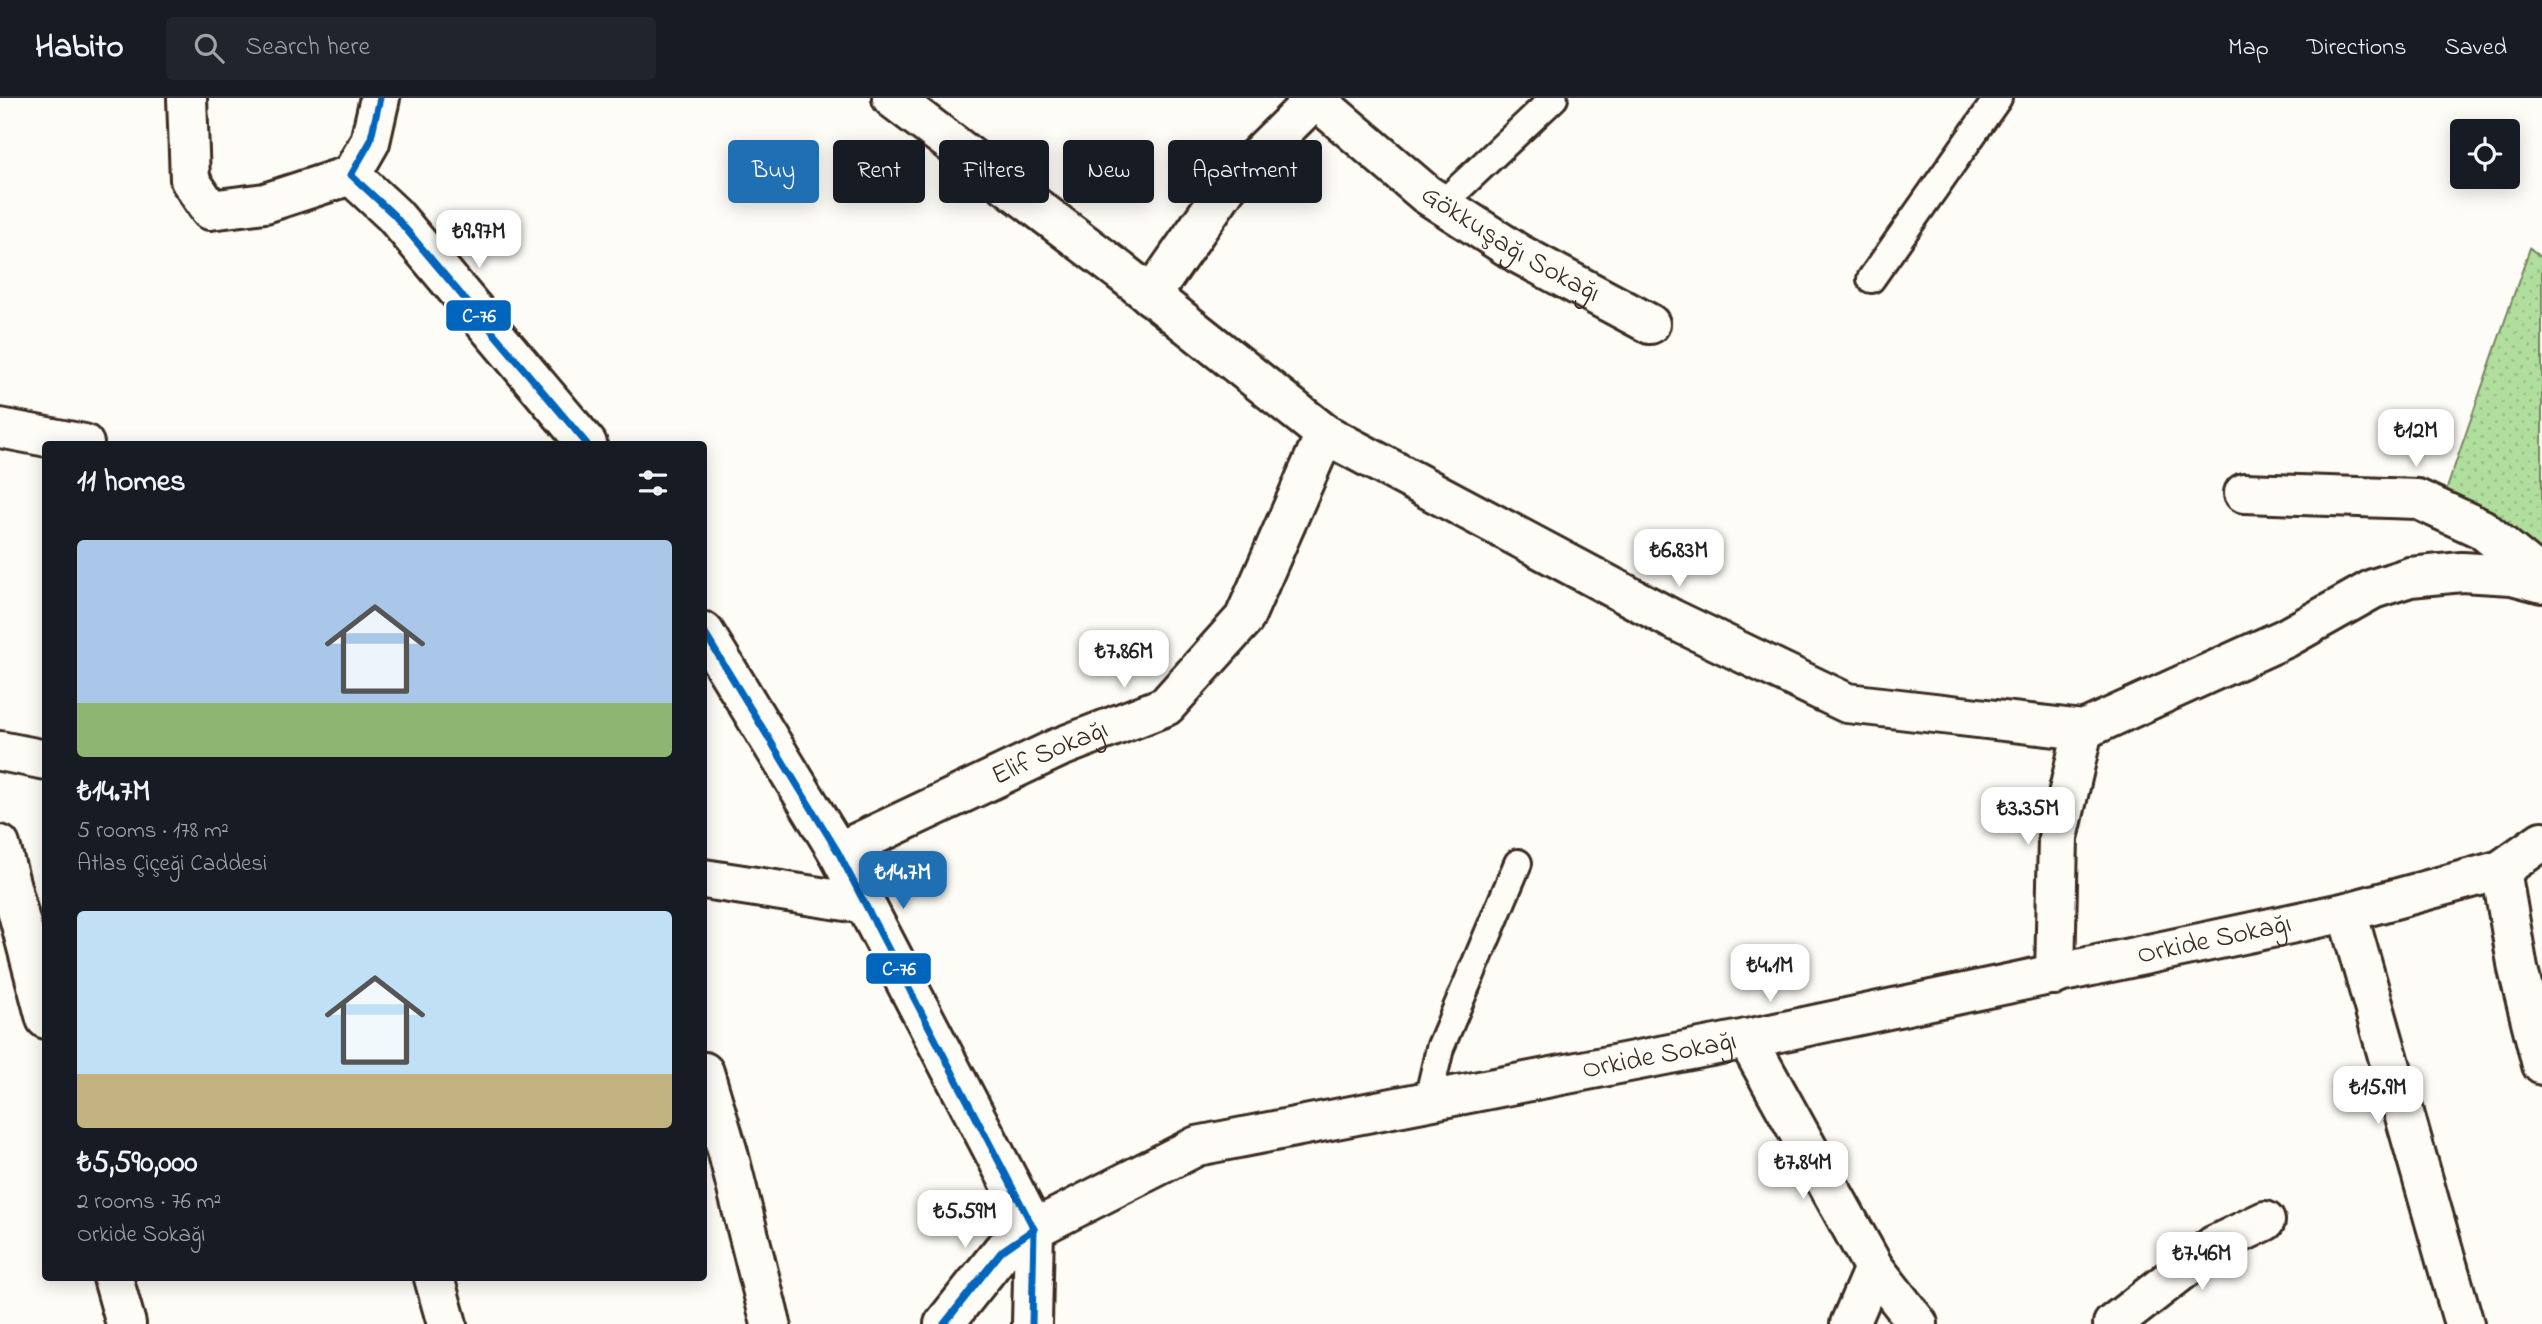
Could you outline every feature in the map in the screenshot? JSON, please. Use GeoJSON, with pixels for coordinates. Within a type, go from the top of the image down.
{"type":"FeatureCollection","features":[{"type":"Feature","properties":{"kind":"street"},"geometry":{"type":"LineString","coordinates":[[187,98],[190,180],[210,210],[265,203],[351,175],[370,142],[380,98]]}},
{"type":"Feature","properties":{"kind":"street"},"geometry":{"type":"LineString","coordinates":[[892,98],[1151,296],[1325,434],[1672,619],[1847,703],[2082,730],[2286,638],[2372,589],[2410,577],[2462,572],[2512,575],[2542,583]]}},
{"type":"Feature","properties":{"kind":"street","name":"Gökkuşağı Sokağı"},"geometry":{"type":"LineString","coordinates":[[1151,296],[1228,184],[1315,98],[1442,205],[1518,254],[1650,324]]}},
{"type":"Feature","properties":{"kind":"street"},"geometry":{"type":"LineString","coordinates":[[351,175],[394,215],[584,441]]}},
{"type":"Feature","properties":{"kind":"street"},"geometry":{"type":"LineString","coordinates":[[0,428],[68,441]]}},
{"type":"Feature","properties":{"kind":"street","name":"Elif Sokağı"},"geometry":{"type":"LineString","coordinates":[[838,852],[1058,748],[1166,706],[1244,619],[1325,434]]}},
{"type":"Feature","properties":{"kind":"street"},"geometry":{"type":"LineString","coordinates":[[2244,493],[2417,499],[2482,529],[2542,578]]}},
{"type":"Feature","properties":{"kind":"street"},"geometry":{"type":"LineString","coordinates":[[707,637],[838,852],[1034,1229],[1032,1324]]}},
{"type":"Feature","properties":{"kind":"street"},"geometry":{"type":"LineString","coordinates":[[2055,975],[2058,838],[2082,730]]}},
{"type":"Feature","properties":{"kind":"street"},"geometry":{"type":"LineString","coordinates":[[0,751],[42,759]]}},
{"type":"Feature","properties":{"kind":"street","name":"Orkide Sokağı"},"geometry":{"type":"LineString","coordinates":[[944,1324],[1002,1251],[1034,1229],[1197,1146],[1747,1039],[2347,912],[2501,870],[2542,841]]}},
{"type":"Feature","properties":{"kind":"street"},"geometry":{"type":"LineString","coordinates":[[0,845],[42,1004]]}},
{"type":"Feature","properties":{"kind":"street"},"geometry":{"type":"LineString","coordinates":[[2501,870],[2530,968],[2542,1065]]}},
{"type":"Feature","properties":{"kind":"street"},"geometry":{"type":"LineString","coordinates":[[707,879],[865,904]]}},
{"type":"Feature","properties":{"kind":"street"},"geometry":{"type":"LineString","coordinates":[[2347,912],[2464,1324]]}},
{"type":"Feature","properties":{"kind":"street"},"geometry":{"type":"LineString","coordinates":[[1747,1039],[1874,1268],[1918,1324]]}},
{"type":"Feature","properties":{"kind":"street"},"geometry":{"type":"LineString","coordinates":[[707,1082],[728,1153],[771,1324]]}},
{"type":"Feature","properties":{"kind":"street"},"geometry":{"type":"LineString","coordinates":[[2113,1324],[2215,1245],[2265,1221]]}},
{"type":"Feature","properties":{"kind":"street"},"geometry":{"type":"LineString","coordinates":[[1850,1324],[1874,1268]]}},
{"type":"Feature","properties":{"kind":"street"},"geometry":{"type":"LineString","coordinates":[[114,1281],[125,1324]]}},
{"type":"Feature","properties":{"kind":"street"},"geometry":{"type":"LineString","coordinates":[[436,1281],[447,1324]]}},
{"type":"Feature","properties":{"kind":"lane"},"geometry":{"type":"LineString","coordinates":[[1442,205],[1554,98]]}},
{"type":"Feature","properties":{"kind":"lane"},"geometry":{"type":"LineString","coordinates":[[1871,279],[1998,98]]}},
{"type":"Feature","properties":{"kind":"lane"},"geometry":{"type":"LineString","coordinates":[[1428,1100],[1440,1048],[1518,863]]}},
{"type":"Feature","properties":{"kind":"green space"},"geometry":{"type":"Polygon","coordinates":[[[2530,248],[2542,258],[2542,558],[2446,491],[2530,248]]]}},
{"type":"Feature","properties":{"kind":"transit line","name":"C-76"},"geometry":{"type":"LineString","coordinates":[[380,98],[370,142],[351,175],[394,215],[584,441]]}},
{"type":"Feature","properties":{"kind":"transit line","name":"C-76"},"geometry":{"type":"LineString","coordinates":[[707,637],[838,852],[1034,1229],[1032,1324]]}},
{"type":"Feature","properties":{"kind":"transit line","name":"C-76"},"geometry":{"type":"LineString","coordinates":[[944,1324],[1002,1251],[1034,1229]]}}]}
